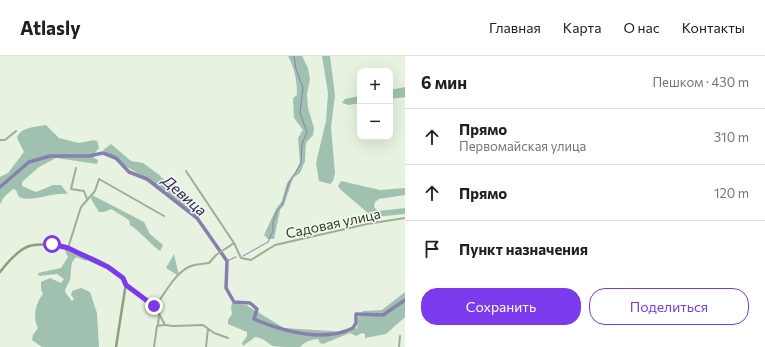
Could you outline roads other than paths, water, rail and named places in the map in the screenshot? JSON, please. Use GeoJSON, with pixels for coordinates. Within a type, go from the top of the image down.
{"type":"FeatureCollection","features":[{"type":"Feature","properties":{"kind":"street"},"geometry":{"type":"LineString","coordinates":[[0,140],[5,140],[16,131]]}},
{"type":"Feature","properties":{"kind":"street"},"geometry":{"type":"LineString","coordinates":[[76,168],[71,189],[84,191],[87,199]]}},
{"type":"Feature","properties":{"kind":"street"},"geometry":{"type":"LineString","coordinates":[[154,306],[171,283],[185,269],[196,265],[209,263],[224,248],[234,243],[186,171]]}},
{"type":"Feature","properties":{"kind":"street"},"geometry":{"type":"LineString","coordinates":[[68,248],[81,207],[95,191],[99,179],[164,216]]}},
{"type":"Feature","properties":{"kind":"street","name":"Садовая улица"},"geometry":{"type":"LineString","coordinates":[[234,243],[241,258],[246,260],[253,258],[267,249],[368,224],[405,218]]}},
{"type":"Feature","properties":{"kind":"street"},"geometry":{"type":"LineString","coordinates":[[0,272],[27,246],[46,243],[68,248],[108,267],[123,278],[126,285],[154,306],[165,325]]}},
{"type":"Feature","properties":{"kind":"street"},"geometry":{"type":"LineString","coordinates":[[116,347],[126,285]]}},
{"type":"Feature","properties":{"kind":"street"},"geometry":{"type":"LineString","coordinates":[[154,347],[159,314]]}},
{"type":"Feature","properties":{"kind":"street"},"geometry":{"type":"LineString","coordinates":[[158,325],[203,325],[214,333],[228,338]]}},
{"type":"Feature","properties":{"kind":"street"},"geometry":{"type":"LineString","coordinates":[[206,347],[208,329]]}},
{"type":"Feature","properties":{"kind":"street"},"geometry":{"type":"LineString","coordinates":[[208,335],[214,333]]}},
{"type":"Feature","properties":{"kind":"street"},"geometry":{"type":"LineString","coordinates":[[399,347],[400,336]]}},
{"type":"Feature","properties":{"kind":"waterway"},"geometry":{"type":"LineString","coordinates":[[243,256],[268,242],[273,231],[273,222],[277,211],[282,205],[289,183],[301,163],[302,144],[307,132],[300,113],[303,88],[296,69],[294,56]]}},
{"type":"Feature","properties":{"kind":"waterway","name":"Девица"},"geometry":{"type":"LineString","coordinates":[[0,187],[29,162],[50,156],[89,156],[103,153],[116,158],[129,172],[147,179],[197,218],[227,261],[226,288],[234,302],[250,303],[257,309],[254,319],[277,328],[303,334],[329,335],[353,328],[356,323],[356,314],[383,315],[405,300]]}},
{"type":"Feature","properties":{"kind":"waterway"},"geometry":{"type":"LineString","coordinates":[[227,261],[236,257]]}}]}
